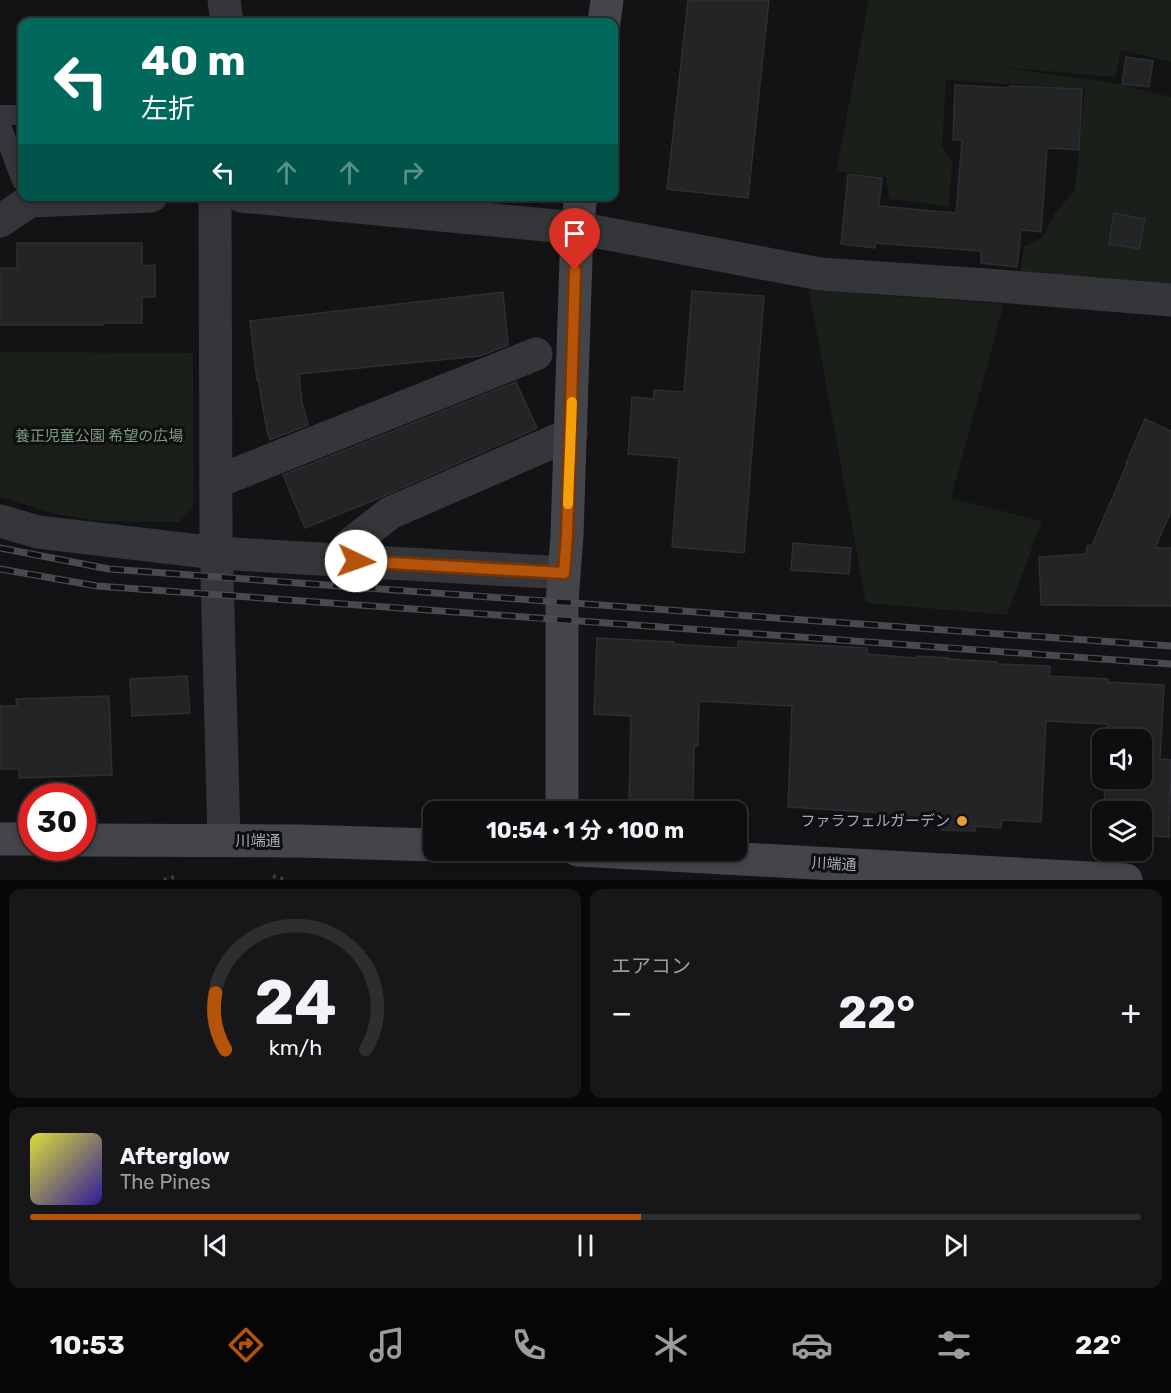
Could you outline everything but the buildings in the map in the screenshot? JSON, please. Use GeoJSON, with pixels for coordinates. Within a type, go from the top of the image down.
{"type":"FeatureCollection","features":[{"type":"Feature","properties":{"kind":"street"},"geometry":{"type":"LineString","coordinates":[[224,0],[226,18]]}},
{"type":"Feature","properties":{"kind":"street"},"geometry":{"type":"LineString","coordinates":[[605,18],[607,0]]}},
{"type":"Feature","properties":{"kind":"street"},"geometry":{"type":"LineString","coordinates":[[0,221],[18,197]]}},
{"type":"Feature","properties":{"kind":"street"},"geometry":{"type":"LineString","coordinates":[[215,201],[216,553],[224,840]]}},
{"type":"Feature","properties":{"kind":"street"},"geometry":{"type":"LineString","coordinates":[[347,201],[579,212],[820,274],[1171,300]]}},
{"type":"Feature","properties":{"kind":"street"},"geometry":{"type":"LineString","coordinates":[[562,801],[562,602],[567,535],[579,212]]}},
{"type":"Feature","properties":{"kind":"street"},"geometry":{"type":"LineString","coordinates":[[216,482],[536,354]]}},
{"type":"Feature","properties":{"kind":"street"},"geometry":{"type":"LineString","coordinates":[[349,545],[390,513],[571,434]]}},
{"type":"Feature","properties":{"kind":"street"},"geometry":{"type":"LineString","coordinates":[[0,521],[38,532],[216,553],[564,573]]}},
{"type":"Feature","properties":{"kind":"street"},"geometry":{"type":"LineString","coordinates":[[0,839],[18,839]]}},
{"type":"Feature","properties":{"kind":"street","name":"川端通"},"geometry":{"type":"LineString","coordinates":[[96,840],[298,841],[423,845]]}},
{"type":"Feature","properties":{"kind":"street","name":"川端通"},"geometry":{"type":"LineString","coordinates":[[747,859],[1126,880]]}},
{"type":"Feature","properties":{"kind":"lane"},"geometry":{"type":"LineString","coordinates":[[0,116],[18,115]]}},
{"type":"Feature","properties":{"kind":"lane"},"geometry":{"type":"LineString","coordinates":[[0,123],[18,187]]}},
{"type":"Feature","properties":{"kind":"green space"},"geometry":{"type":"Polygon","coordinates":[[[869,0],[1171,0],[1171,62],[1121,50],[1115,77],[998,67],[1113,83],[1171,97],[1171,285],[1020,275],[1024,247],[1042,238],[1055,213],[1075,190],[1085,89],[946,80],[942,146],[952,162],[949,206],[889,199],[886,177],[836,171],[869,0]]]}},
{"type":"Feature","properties":{"kind":"green space"},"geometry":{"type":"Polygon","coordinates":[[[809,290],[1004,304],[951,498],[1042,521],[1007,615],[866,603],[809,290]]]}},
{"type":"Feature","properties":{"kind":"green space","name":"養正児童公園 希望の広場"},"geometry":{"type":"Polygon","coordinates":[[[0,352],[193,353],[193,508],[179,522],[98,521],[55,514],[0,497],[0,352]]]}},
{"type":"Feature","properties":{"kind":"railway"},"geometry":{"type":"LineString","coordinates":[[0,548],[109,569],[1171,646]]}},
{"type":"Feature","properties":{"kind":"railway"},"geometry":{"type":"LineString","coordinates":[[0,569],[97,586],[1171,664]]}},
{"type":"Feature","properties":{"kind":"slow traffic"},"geometry":{"type":"LineString","coordinates":[[568,504],[572,402]]}},
{"type":"Feature","properties":{"kind":"place","name":"ファラフェルガーデン"},"geometry":{"type":"Point","coordinates":[962,821]}},
{"type":"Feature","properties":{"kind":"route"},"geometry":{"type":"LineString","coordinates":[[356,561],[564,573],[575,270]]}}]}
